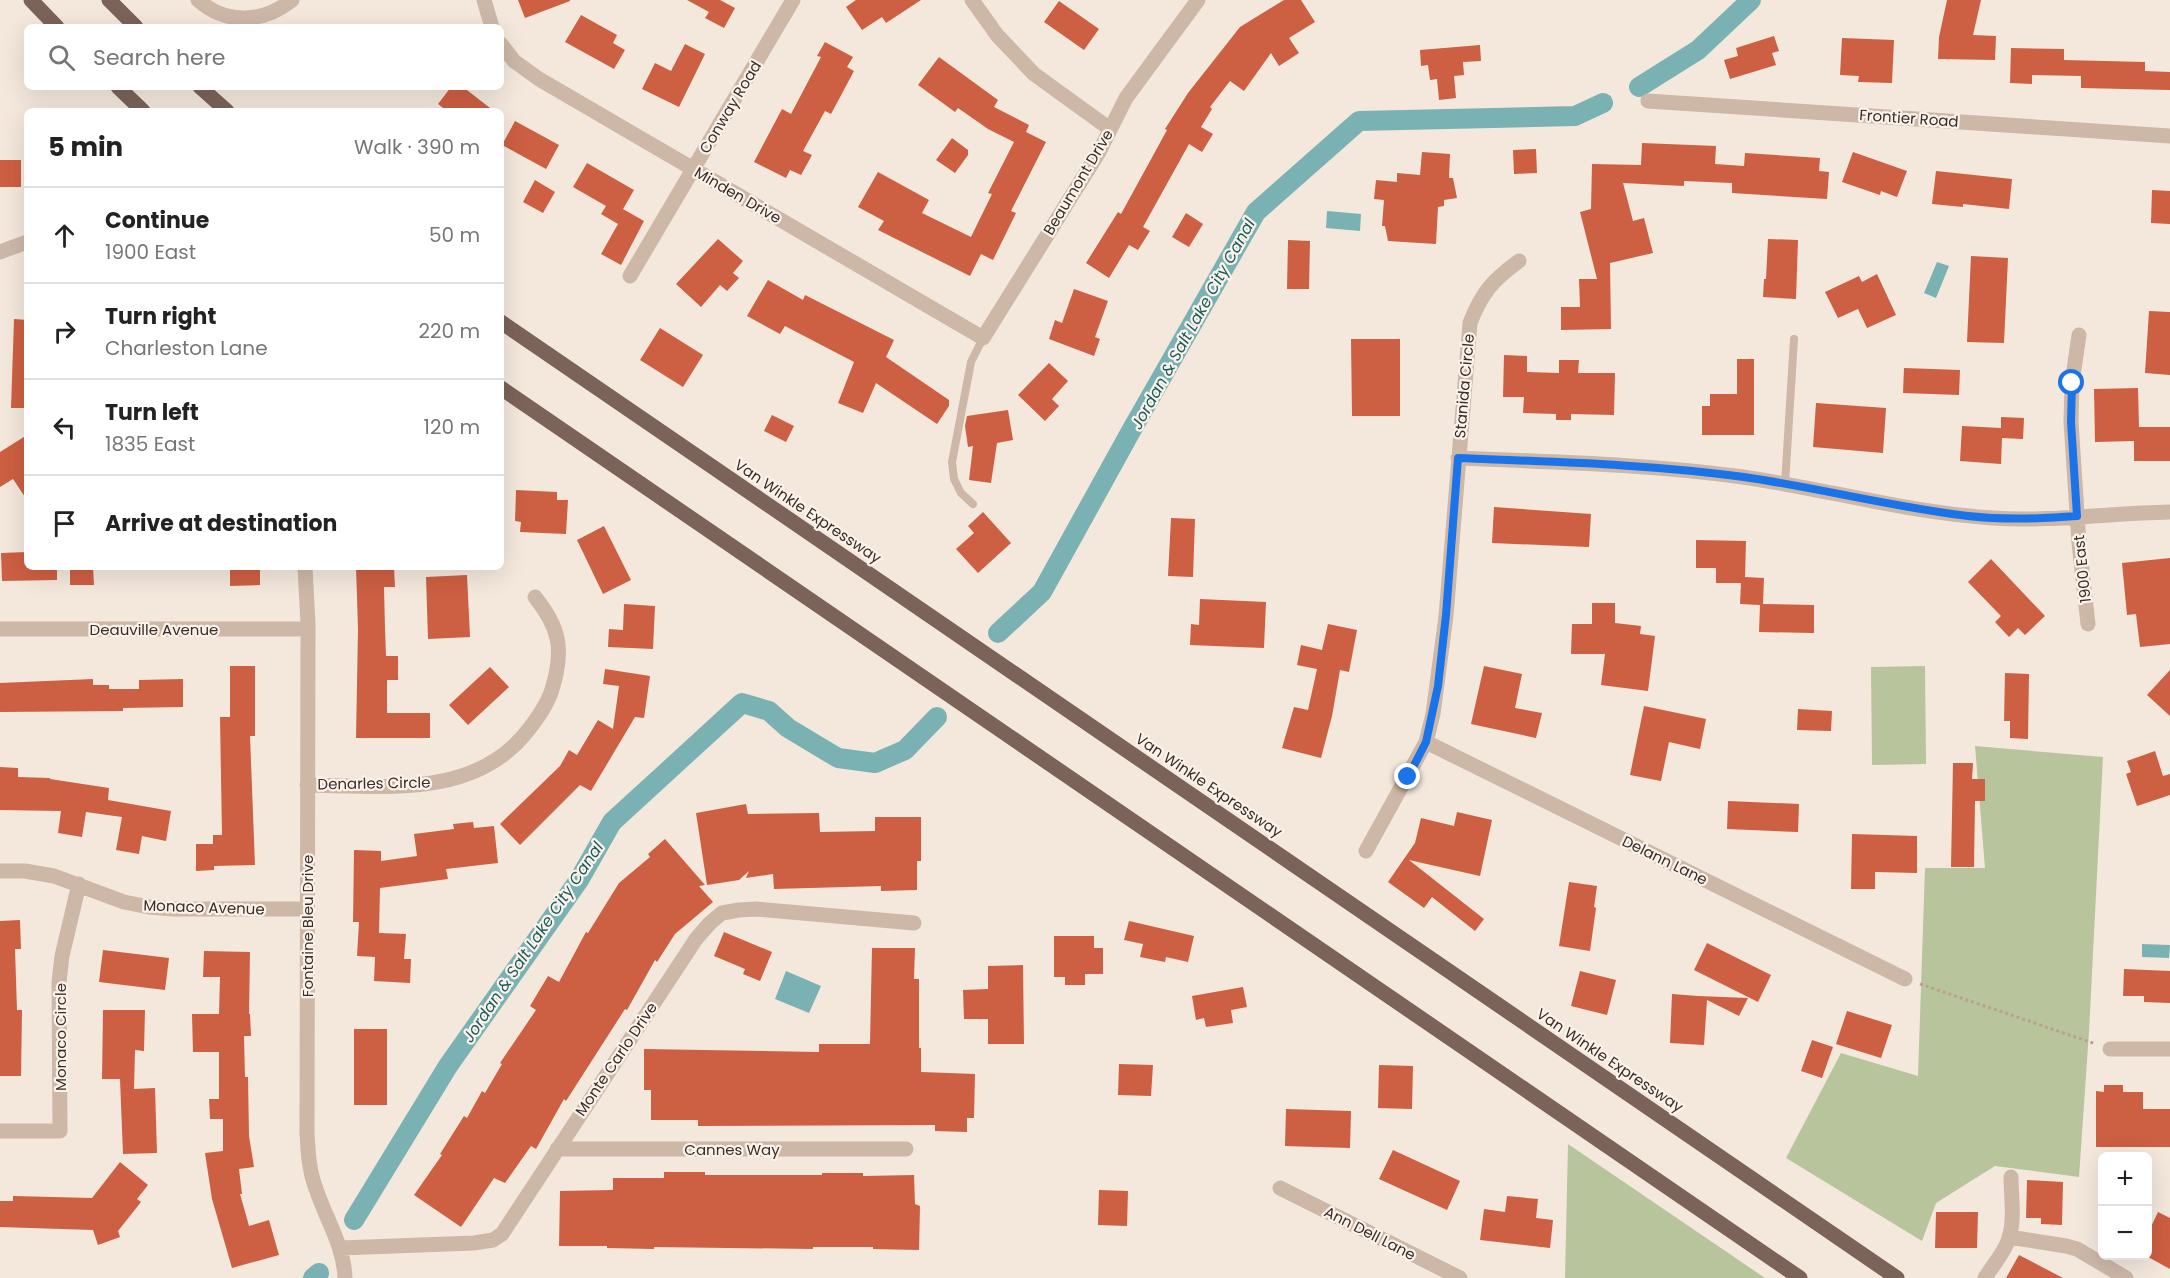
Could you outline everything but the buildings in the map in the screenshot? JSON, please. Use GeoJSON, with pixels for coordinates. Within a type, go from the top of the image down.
{"type":"FeatureCollection","features":[{"type":"Feature","properties":{"kind":"main road"},"geometry":{"type":"LineString","coordinates":[[31,0],[54,24]]}},
{"type":"Feature","properties":{"kind":"main road"},"geometry":{"type":"LineString","coordinates":[[109,0],[133,24]]}},
{"type":"Feature","properties":{"kind":"main road"},"geometry":{"type":"LineString","coordinates":[[121,90],[140,108]]}},
{"type":"Feature","properties":{"kind":"main road"},"geometry":{"type":"LineString","coordinates":[[203,90],[224,108]]}},
{"type":"Feature","properties":{"kind":"main road","name":"Van Winkle Expressway"},"geometry":{"type":"LineString","coordinates":[[504,324],[1897,1278]]}},
{"type":"Feature","properties":{"kind":"main road"},"geometry":{"type":"LineString","coordinates":[[504,390],[1800,1278]]}},
{"type":"Feature","properties":{"kind":"street"},"geometry":{"type":"LineString","coordinates":[[198,0],[217,13],[245,19],[270,13],[292,0]]}},
{"type":"Feature","properties":{"kind":"street"},"geometry":{"type":"LineString","coordinates":[[484,0],[491,24]]}},
{"type":"Feature","properties":{"kind":"street","name":"Conway Road"},"geometry":{"type":"LineString","coordinates":[[630,276],[793,0]]}},
{"type":"Feature","properties":{"kind":"street"},"geometry":{"type":"LineString","coordinates":[[972,0],[997,36],[1034,75],[1110,129]]}},
{"type":"Feature","properties":{"kind":"street","name":"Beaumont Drive"},"geometry":{"type":"LineString","coordinates":[[983,338],[1099,152],[1126,98],[1198,0]]}},
{"type":"Feature","properties":{"kind":"street","name":"Minden Drive"},"geometry":{"type":"LineString","coordinates":[[504,48],[514,61],[526,70],[983,338]]}},
{"type":"Feature","properties":{"kind":"street","name":"Frontier Road"},"geometry":{"type":"LineString","coordinates":[[1648,101],[2170,136]]}},
{"type":"Feature","properties":{"kind":"street"},"geometry":{"type":"LineString","coordinates":[[0,252],[24,243]]}},
{"type":"Feature","properties":{"kind":"street","name":"Stanida Circle"},"geometry":{"type":"LineString","coordinates":[[1366,851],[1426,742],[1433,714],[1442,651],[1470,323],[1484,293],[1497,278],[1519,261]]}},
{"type":"Feature","properties":{"kind":"street","name":"1900 East"},"geometry":{"type":"LineString","coordinates":[[2079,335],[2071,403],[2077,516],[2088,624]]}},
{"type":"Feature","properties":{"kind":"street"},"geometry":{"type":"LineString","coordinates":[[1458,458],[1623,465],[1699,472],[1785,484],[1968,516],[2017,519],[2170,512]]}},
{"type":"Feature","properties":{"kind":"street","name":"Fontaine Bleu Drive"},"geometry":{"type":"LineString","coordinates":[[305,570],[309,1160],[315,1187],[340,1248],[345,1278]]}},
{"type":"Feature","properties":{"kind":"street","name":"Denarles Circle"},"geometry":{"type":"LineString","coordinates":[[307,784],[431,784],[475,772],[502,755],[519,741],[539,716],[551,693],[559,665],[559,638],[550,615],[535,597]]}},
{"type":"Feature","properties":{"kind":"street","name":"Deauville Avenue"},"geometry":{"type":"LineString","coordinates":[[0,628],[307,628]]}},
{"type":"Feature","properties":{"kind":"street","name":"Delann Lane"},"geometry":{"type":"LineString","coordinates":[[1426,742],[1905,979]]}},
{"type":"Feature","properties":{"kind":"street","name":"Monaco Avenue"},"geometry":{"type":"LineString","coordinates":[[0,871],[38,873],[124,902],[162,909],[306,909]]}},
{"type":"Feature","properties":{"kind":"street","name":"Monaco Circle"},"geometry":{"type":"LineString","coordinates":[[0,1131],[60,1131],[59,982],[62,956],[79,885]]}},
{"type":"Feature","properties":{"kind":"street","name":"Monte Carlo Drive"},"geometry":{"type":"LineString","coordinates":[[340,1248],[474,1243],[493,1239],[502,1234],[696,939],[710,922],[722,913],[756,909],[914,922]]}},
{"type":"Feature","properties":{"kind":"street"},"geometry":{"type":"LineString","coordinates":[[2110,1049],[2170,1049]]}},
{"type":"Feature","properties":{"kind":"street","name":"Cannes Way"},"geometry":{"type":"LineString","coordinates":[[557,1149],[906,1149]]}},
{"type":"Feature","properties":{"kind":"street"},"geometry":{"type":"LineString","coordinates":[[1985,1278],[2009,1237],[2011,1177]]}},
{"type":"Feature","properties":{"kind":"street","name":"Ann Dell Lane"},"geometry":{"type":"LineString","coordinates":[[1280,1188],[1461,1278]]}},
{"type":"Feature","properties":{"kind":"street"},"geometry":{"type":"LineString","coordinates":[[2009,1237],[2077,1249],[2126,1278]]}},
{"type":"Feature","properties":{"kind":"lane"},"geometry":{"type":"LineString","coordinates":[[973,504],[961,493],[954,479],[952,462],[971,362],[983,338]]}},
{"type":"Feature","properties":{"kind":"lane"},"geometry":{"type":"LineString","coordinates":[[1785,484],[1794,339]]}},
{"type":"Feature","properties":{"kind":"path"},"geometry":{"type":"LineString","coordinates":[[1905,979],[2110,1049]]}},
{"type":"Feature","properties":{"kind":"green space"},"geometry":{"type":"Polygon","coordinates":[[[1925,666],[1926,764],[1872,765],[1871,667],[1925,666]]]}},
{"type":"Feature","properties":{"kind":"green space"},"geometry":{"type":"Polygon","coordinates":[[[1975,746],[2103,757],[2079,1177],[1995,1166],[1936,1203],[1922,1241],[1786,1158],[1841,1053],[1918,1076],[1925,868],[1985,868],[1975,746]]]}},
{"type":"Feature","properties":{"kind":"green space"},"geometry":{"type":"Polygon","coordinates":[[[1568,1144],[1765,1278],[1565,1278],[1568,1144]]]}},
{"type":"Feature","properties":{"kind":"water"},"geometry":{"type":"Polygon","coordinates":[[[1327,211],[1361,214],[1360,231],[1326,228],[1327,211]]]}},
{"type":"Feature","properties":{"kind":"water"},"geometry":{"type":"Polygon","coordinates":[[[1937,262],[1949,266],[1936,298],[1924,293],[1937,262]]]}},
{"type":"Feature","properties":{"kind":"water"},"geometry":{"type":"Polygon","coordinates":[[[2142,944],[2170,945],[2169,958],[2142,957],[2142,944]]]}},
{"type":"Feature","properties":{"kind":"water"},"geometry":{"type":"Polygon","coordinates":[[[786,971],[821,986],[809,1013],[775,999],[786,971]]]}},
{"type":"Feature","properties":{"kind":"waterway","name":"Jordan & Salt Lake City Canal"},"geometry":{"type":"LineString","coordinates":[[1639,87],[1698,50],[1751,0]]}},
{"type":"Feature","properties":{"kind":"waterway","name":"Jordan & Salt Lake City Canal"},"geometry":{"type":"LineString","coordinates":[[998,633],[1042,592],[1256,212],[1359,121],[1575,116],[1603,103]]}},
{"type":"Feature","properties":{"kind":"waterway","name":"Jordan & Salt Lake City Canal"},"geometry":{"type":"LineString","coordinates":[[354,1220],[448,1066],[579,880],[612,822],[742,703],[769,711],[788,728],[838,758],[875,763],[905,750],[937,717]]}},
{"type":"Feature","properties":{"kind":"waterway","name":"Jordan & Salt Lake City Canal"},"geometry":{"type":"LineString","coordinates":[[313,1278],[319,1273]]}},
{"type":"Feature","properties":{"kind":"route"},"geometry":{"type":"LineString","coordinates":[[1408,777],[1426,742],[1438,686],[1458,458],[1612,465],[1699,472],[1785,484],[1968,516],[2042,519],[2077,516],[2071,422],[2072,383]]}}]}
